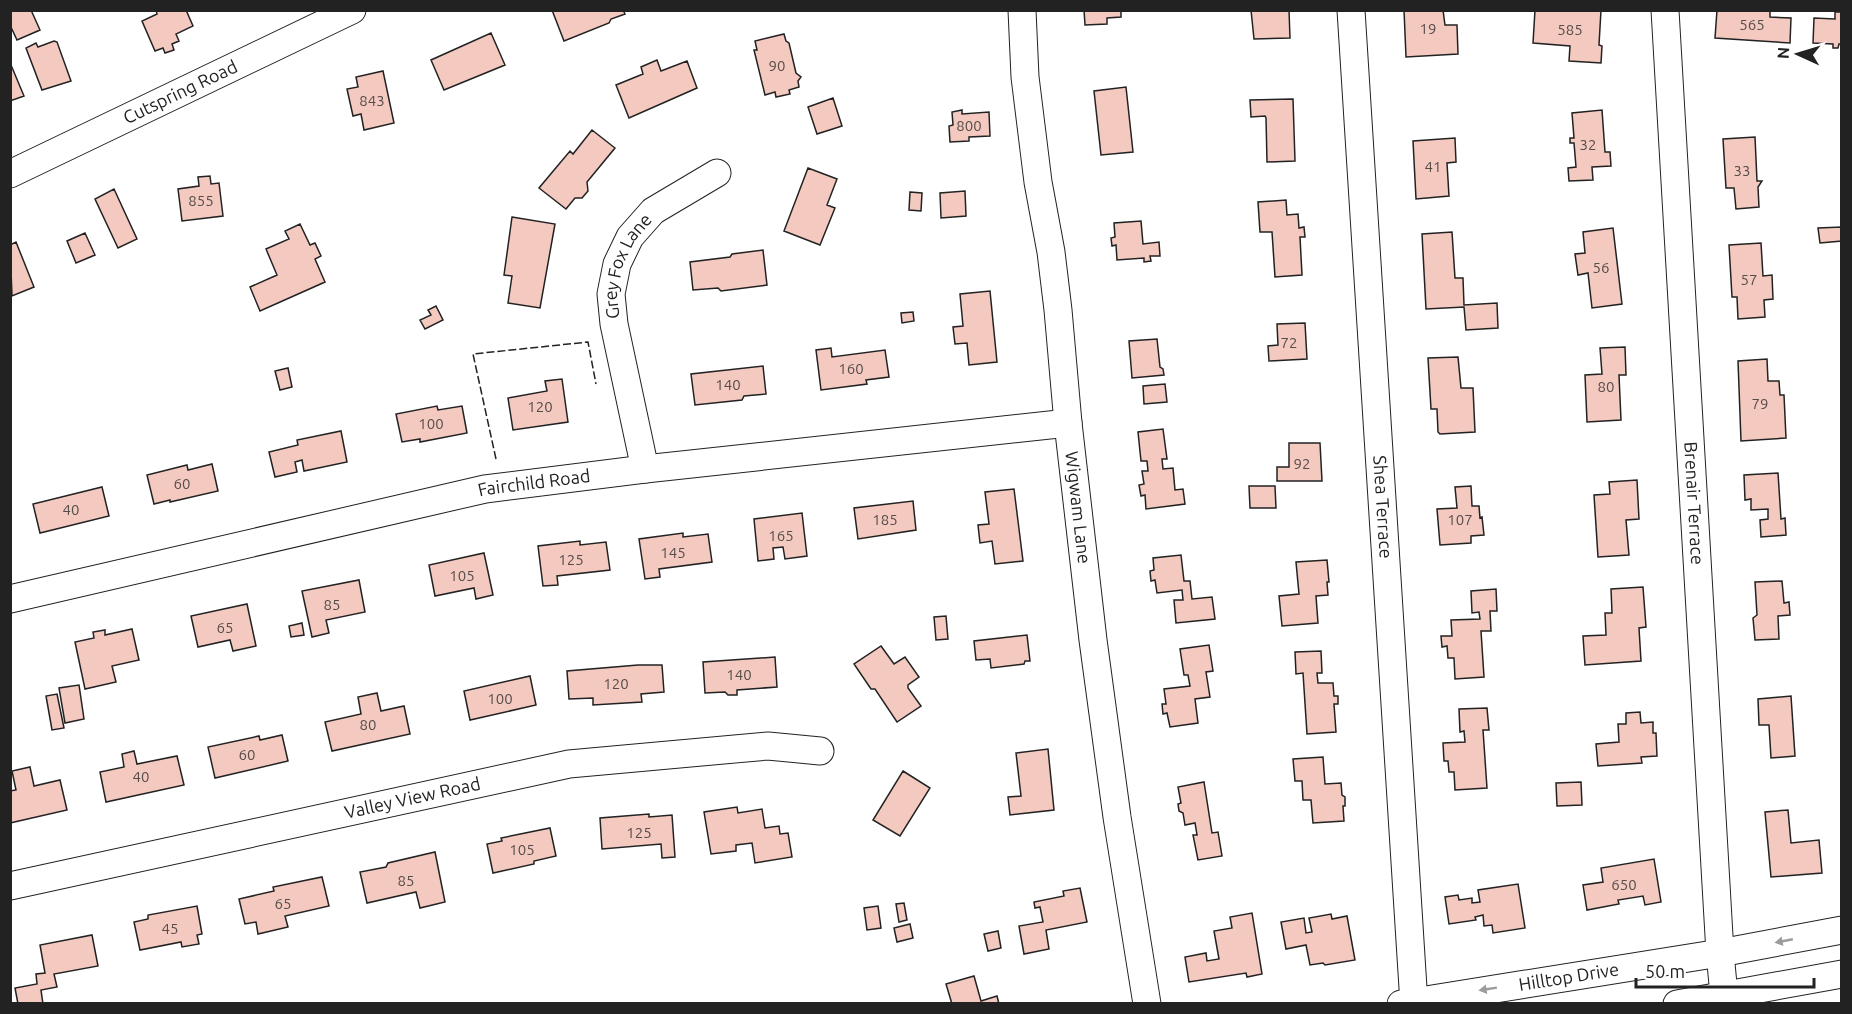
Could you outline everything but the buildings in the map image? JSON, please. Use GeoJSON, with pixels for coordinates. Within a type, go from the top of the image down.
{"type":"FeatureCollection","features":[{"type":"Feature","properties":{"kind":"street","name":"Cutspring Road"},"geometry":{"type":"LineString","coordinates":[[10,174],[352,10]]}},
{"type":"Feature","properties":{"kind":"street","name":"Wigwam Lane"},"geometry":{"type":"LineString","coordinates":[[1022,10],[1024,77],[1038,182],[1051,252],[1092,640],[1147,1004]]}},
{"type":"Feature","properties":{"kind":"street","name":"Shea Terrace"},"geometry":{"type":"LineString","coordinates":[[1351,10],[1409,1003]]}},
{"type":"Feature","properties":{"kind":"street","name":"Brenair Terrace"},"geometry":{"type":"LineString","coordinates":[[1665,10],[1724,995]]}},
{"type":"Feature","properties":{"kind":"street","name":"Grey Fox Lane"},"geometry":{"type":"LineString","coordinates":[[645,469],[614,324],[612,294],[617,264],[630,237],[652,211],[717,173]]}},
{"type":"Feature","properties":{"kind":"street","name":"Fairchild Road"},"geometry":{"type":"LineString","coordinates":[[10,599],[485,489],[645,469],[1068,423]]}},
{"type":"Feature","properties":{"kind":"street","name":"Valley View Road"},"geometry":{"type":"LineString","coordinates":[[10,886],[570,764],[768,746],[820,751]]}},
{"type":"Feature","properties":{"kind":"street","name":"Hilltop Drive"},"geometry":{"type":"LineString","coordinates":[[1409,1003],[1720,953],[1842,930]]}},
{"type":"Feature","properties":{"kind":"street"},"geometry":{"type":"LineString","coordinates":[[1677,1004],[1842,974]]}},
{"type":"Feature","properties":{"kind":"fence"},"geometry":{"type":"LineString","coordinates":[[496,459],[473,354],[588,342],[596,384]]}}]}
